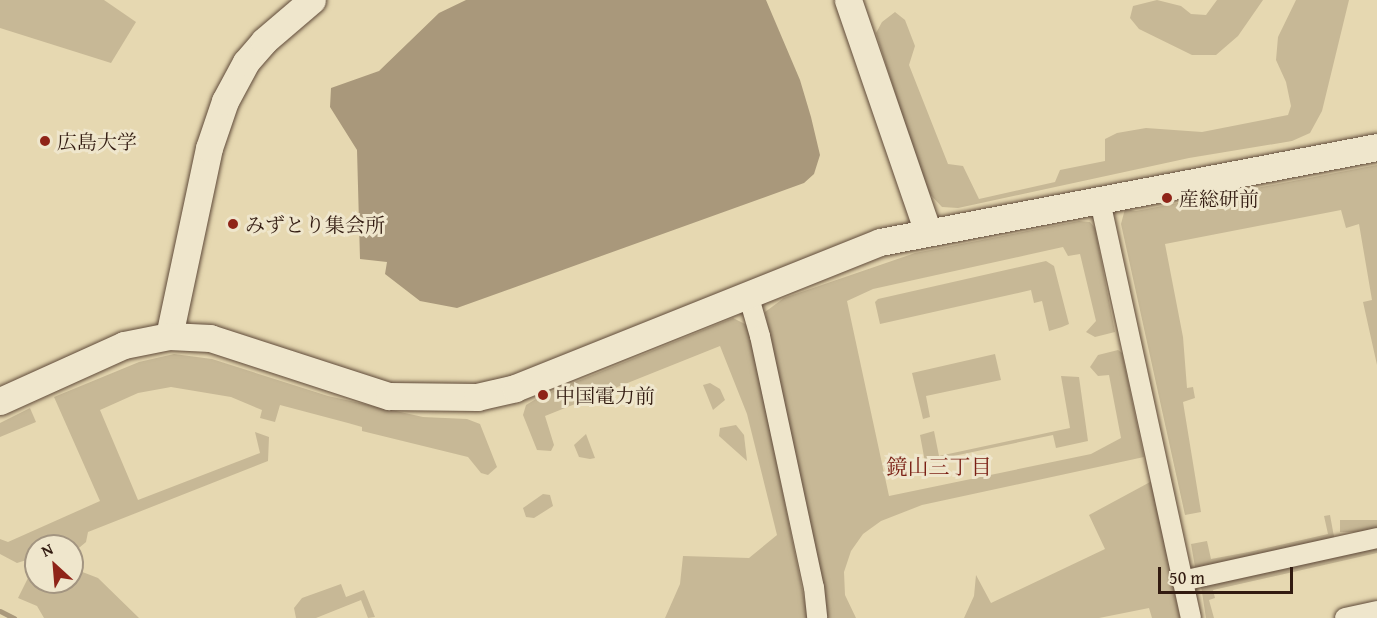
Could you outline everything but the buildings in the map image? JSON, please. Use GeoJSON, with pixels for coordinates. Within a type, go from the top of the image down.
{"type":"FeatureCollection","features":[{"type":"Feature","properties":{"kind":"street"},"geometry":{"type":"LineString","coordinates":[[169,336],[208,148],[225,101],[246,63],[264,40],[312,0]]}},
{"type":"Feature","properties":{"kind":"street"},"geometry":{"type":"LineString","coordinates":[[848,0],[927,230]]}},
{"type":"Feature","properties":{"kind":"street"},"geometry":{"type":"LineString","coordinates":[[0,401],[124,345],[169,336],[210,338],[389,396],[477,397],[515,388],[880,242],[927,230],[1100,201],[1377,147]]}},
{"type":"Feature","properties":{"kind":"street"},"geometry":{"type":"LineString","coordinates":[[1100,201],[1191,618]]}},
{"type":"Feature","properties":{"kind":"street"},"geometry":{"type":"LineString","coordinates":[[747,294],[763,348],[814,587],[817,618]]}},
{"type":"Feature","properties":{"kind":"street"},"geometry":{"type":"LineString","coordinates":[[1182,581],[1377,538]]}},
{"type":"Feature","properties":{"kind":"street"},"geometry":{"type":"LineString","coordinates":[[1345,618],[1377,611]]}},
{"type":"Feature","properties":{"kind":"shaded area"},"geometry":{"type":"Polygon","coordinates":[[[0,0],[104,0],[136,22],[111,63],[0,28],[0,0]]]}},
{"type":"Feature","properties":{"kind":"shaded area"},"geometry":{"type":"Polygon","coordinates":[[[466,0],[766,0],[800,80],[811,117],[820,155],[814,174],[804,183],[457,308],[420,301],[385,274],[387,262],[360,259],[357,150],[330,107],[331,88],[379,71],[439,13],[466,0]]]}},
{"type":"Feature","properties":{"kind":"shaded area"},"geometry":{"type":"Polygon","coordinates":[[[1157,0],[1181,6],[1191,14],[1206,15],[1217,0],[1263,0],[1238,36],[1216,55],[1192,55],[1139,29],[1130,18],[1133,6],[1157,0]]]}},
{"type":"Feature","properties":{"kind":"shaded area"},"geometry":{"type":"Polygon","coordinates":[[[1296,0],[1349,0],[1322,111],[1310,133],[1292,141],[1189,158],[958,208],[942,207],[926,190],[876,33],[882,22],[895,12],[905,20],[915,46],[909,65],[948,164],[963,166],[979,199],[1055,182],[1060,170],[1105,161],[1105,139],[1117,133],[1146,128],[1202,132],[1288,115],[1291,106],[1286,82],[1276,60],[1278,37],[1296,0]]]}},
{"type":"Feature","properties":{"kind":"shaded area"},"geometry":{"type":"Polygon","coordinates":[[[1377,165],[1377,365],[1363,302],[1372,300],[1359,224],[1346,228],[1341,210],[1165,244],[1183,337],[1187,388],[1193,387],[1195,398],[1183,402],[1201,512],[1185,515],[1121,224],[1125,209],[1136,211],[1377,165]]]}},
{"type":"Feature","properties":{"kind":"shaded area"},"geometry":{"type":"Polygon","coordinates":[[[1079,221],[1090,222],[1095,228],[1115,332],[1095,337],[1086,332],[1096,321],[1080,254],[1068,256],[1063,247],[873,289],[847,301],[889,496],[1091,454],[1121,438],[1109,375],[1098,376],[1090,367],[1098,355],[1118,350],[1122,353],[1144,457],[922,505],[881,521],[863,534],[851,551],[844,572],[845,595],[856,618],[823,618],[765,312],[784,298],[915,253],[1079,221]]]}},
{"type":"Feature","properties":{"kind":"shaded area"},"geometry":{"type":"Polygon","coordinates":[[[1046,261],[1054,266],[1069,324],[1062,327],[1049,331],[1042,301],[1034,303],[1031,290],[880,324],[875,302],[878,299],[1046,261]]]}},
{"type":"Feature","properties":{"kind":"shaded area"},"geometry":{"type":"Polygon","coordinates":[[[733,318],[749,326],[808,618],[665,618],[680,584],[683,556],[749,558],[777,535],[747,414],[720,346],[545,416],[554,445],[551,451],[537,450],[523,415],[526,405],[541,396],[733,318]]]}},
{"type":"Feature","properties":{"kind":"shaded area"},"geometry":{"type":"Polygon","coordinates":[[[174,354],[212,359],[328,396],[423,417],[467,419],[480,424],[497,467],[488,475],[481,473],[468,457],[362,431],[362,427],[348,423],[280,405],[275,422],[260,418],[262,410],[231,397],[171,387],[138,393],[100,410],[138,500],[260,453],[255,432],[269,437],[268,461],[88,532],[84,544],[84,534],[26,534],[100,501],[54,397],[139,362],[174,354]]]}},
{"type":"Feature","properties":{"kind":"shaded area"},"geometry":{"type":"Polygon","coordinates":[[[995,354],[1001,380],[926,396],[930,417],[923,419],[912,373],[995,354]]]}},
{"type":"Feature","properties":{"kind":"shaded area"},"geometry":{"type":"Polygon","coordinates":[[[1061,376],[1079,377],[1088,441],[1056,448],[1053,435],[925,462],[920,435],[934,431],[939,456],[1070,428],[1061,376]]]}},
{"type":"Feature","properties":{"kind":"shaded area"},"geometry":{"type":"Polygon","coordinates":[[[710,383],[720,389],[725,400],[713,410],[703,385],[710,383]]]}},
{"type":"Feature","properties":{"kind":"shaded area"},"geometry":{"type":"Polygon","coordinates":[[[30,408],[36,422],[0,437],[0,423],[30,408]]]}},
{"type":"Feature","properties":{"kind":"shaded area"},"geometry":{"type":"Polygon","coordinates":[[[736,425],[744,435],[747,461],[719,436],[720,428],[736,425]]]}},
{"type":"Feature","properties":{"kind":"shaded area"},"geometry":{"type":"Polygon","coordinates":[[[586,434],[595,458],[579,457],[574,445],[586,434]]]}},
{"type":"Feature","properties":{"kind":"shaded area"},"geometry":{"type":"Polygon","coordinates":[[[1152,481],[1180,618],[1152,618],[1149,608],[1099,618],[964,618],[974,596],[976,575],[991,603],[1105,549],[1089,515],[1152,481]]]}},
{"type":"Feature","properties":{"kind":"shaded area"},"geometry":{"type":"Polygon","coordinates":[[[543,494],[550,495],[553,506],[534,518],[526,517],[523,508],[543,494]]]}},
{"type":"Feature","properties":{"kind":"shaded area"},"geometry":{"type":"Polygon","coordinates":[[[1330,515],[1335,542],[1199,571],[1195,567],[1191,544],[1207,541],[1211,559],[1249,552],[1328,534],[1324,516],[1330,515]]]}},
{"type":"Feature","properties":{"kind":"shaded area"},"geometry":{"type":"Polygon","coordinates":[[[1340,520],[1377,520],[1377,532],[1340,532],[1340,520]]]}},
{"type":"Feature","properties":{"kind":"shaded area"},"geometry":{"type":"Polygon","coordinates":[[[24,535],[24,561],[17,563],[0,554],[0,539],[8,542],[24,535]]]}},
{"type":"Feature","properties":{"kind":"shaded area"},"geometry":{"type":"Polygon","coordinates":[[[1377,545],[1377,553],[1213,590],[1215,598],[1209,600],[1214,618],[1206,618],[1201,586],[1377,545]]]}},
{"type":"Feature","properties":{"kind":"shaded area"},"geometry":{"type":"Polygon","coordinates":[[[84,573],[98,578],[139,618],[44,618],[37,606],[18,598],[24,586],[24,594],[84,594],[84,573]]]}},
{"type":"Feature","properties":{"kind":"shaded area"},"geometry":{"type":"Polygon","coordinates":[[[341,584],[346,597],[364,590],[375,617],[368,618],[361,600],[316,618],[296,618],[294,608],[302,598],[341,584]]]}},
{"type":"Feature","properties":{"kind":"waterway"},"geometry":{"type":"LineString","coordinates":[[0,611],[14,618]]}},
{"type":"Feature","properties":{"kind":"place","name":"広島大学"},"geometry":{"type":"Point","coordinates":[45,141]}},
{"type":"Feature","properties":{"kind":"place","name":"産総研前"},"geometry":{"type":"Point","coordinates":[1167,198]}},
{"type":"Feature","properties":{"kind":"place","name":"みずとり集会所"},"geometry":{"type":"Point","coordinates":[233,224]}},
{"type":"Feature","properties":{"kind":"place","name":"中国電力前"},"geometry":{"type":"Point","coordinates":[543,395]}},
{"type":"Feature","properties":{"kind":"district","name":"鏡山三丁目"},"geometry":{"type":"Point","coordinates":[939,467]}}]}
